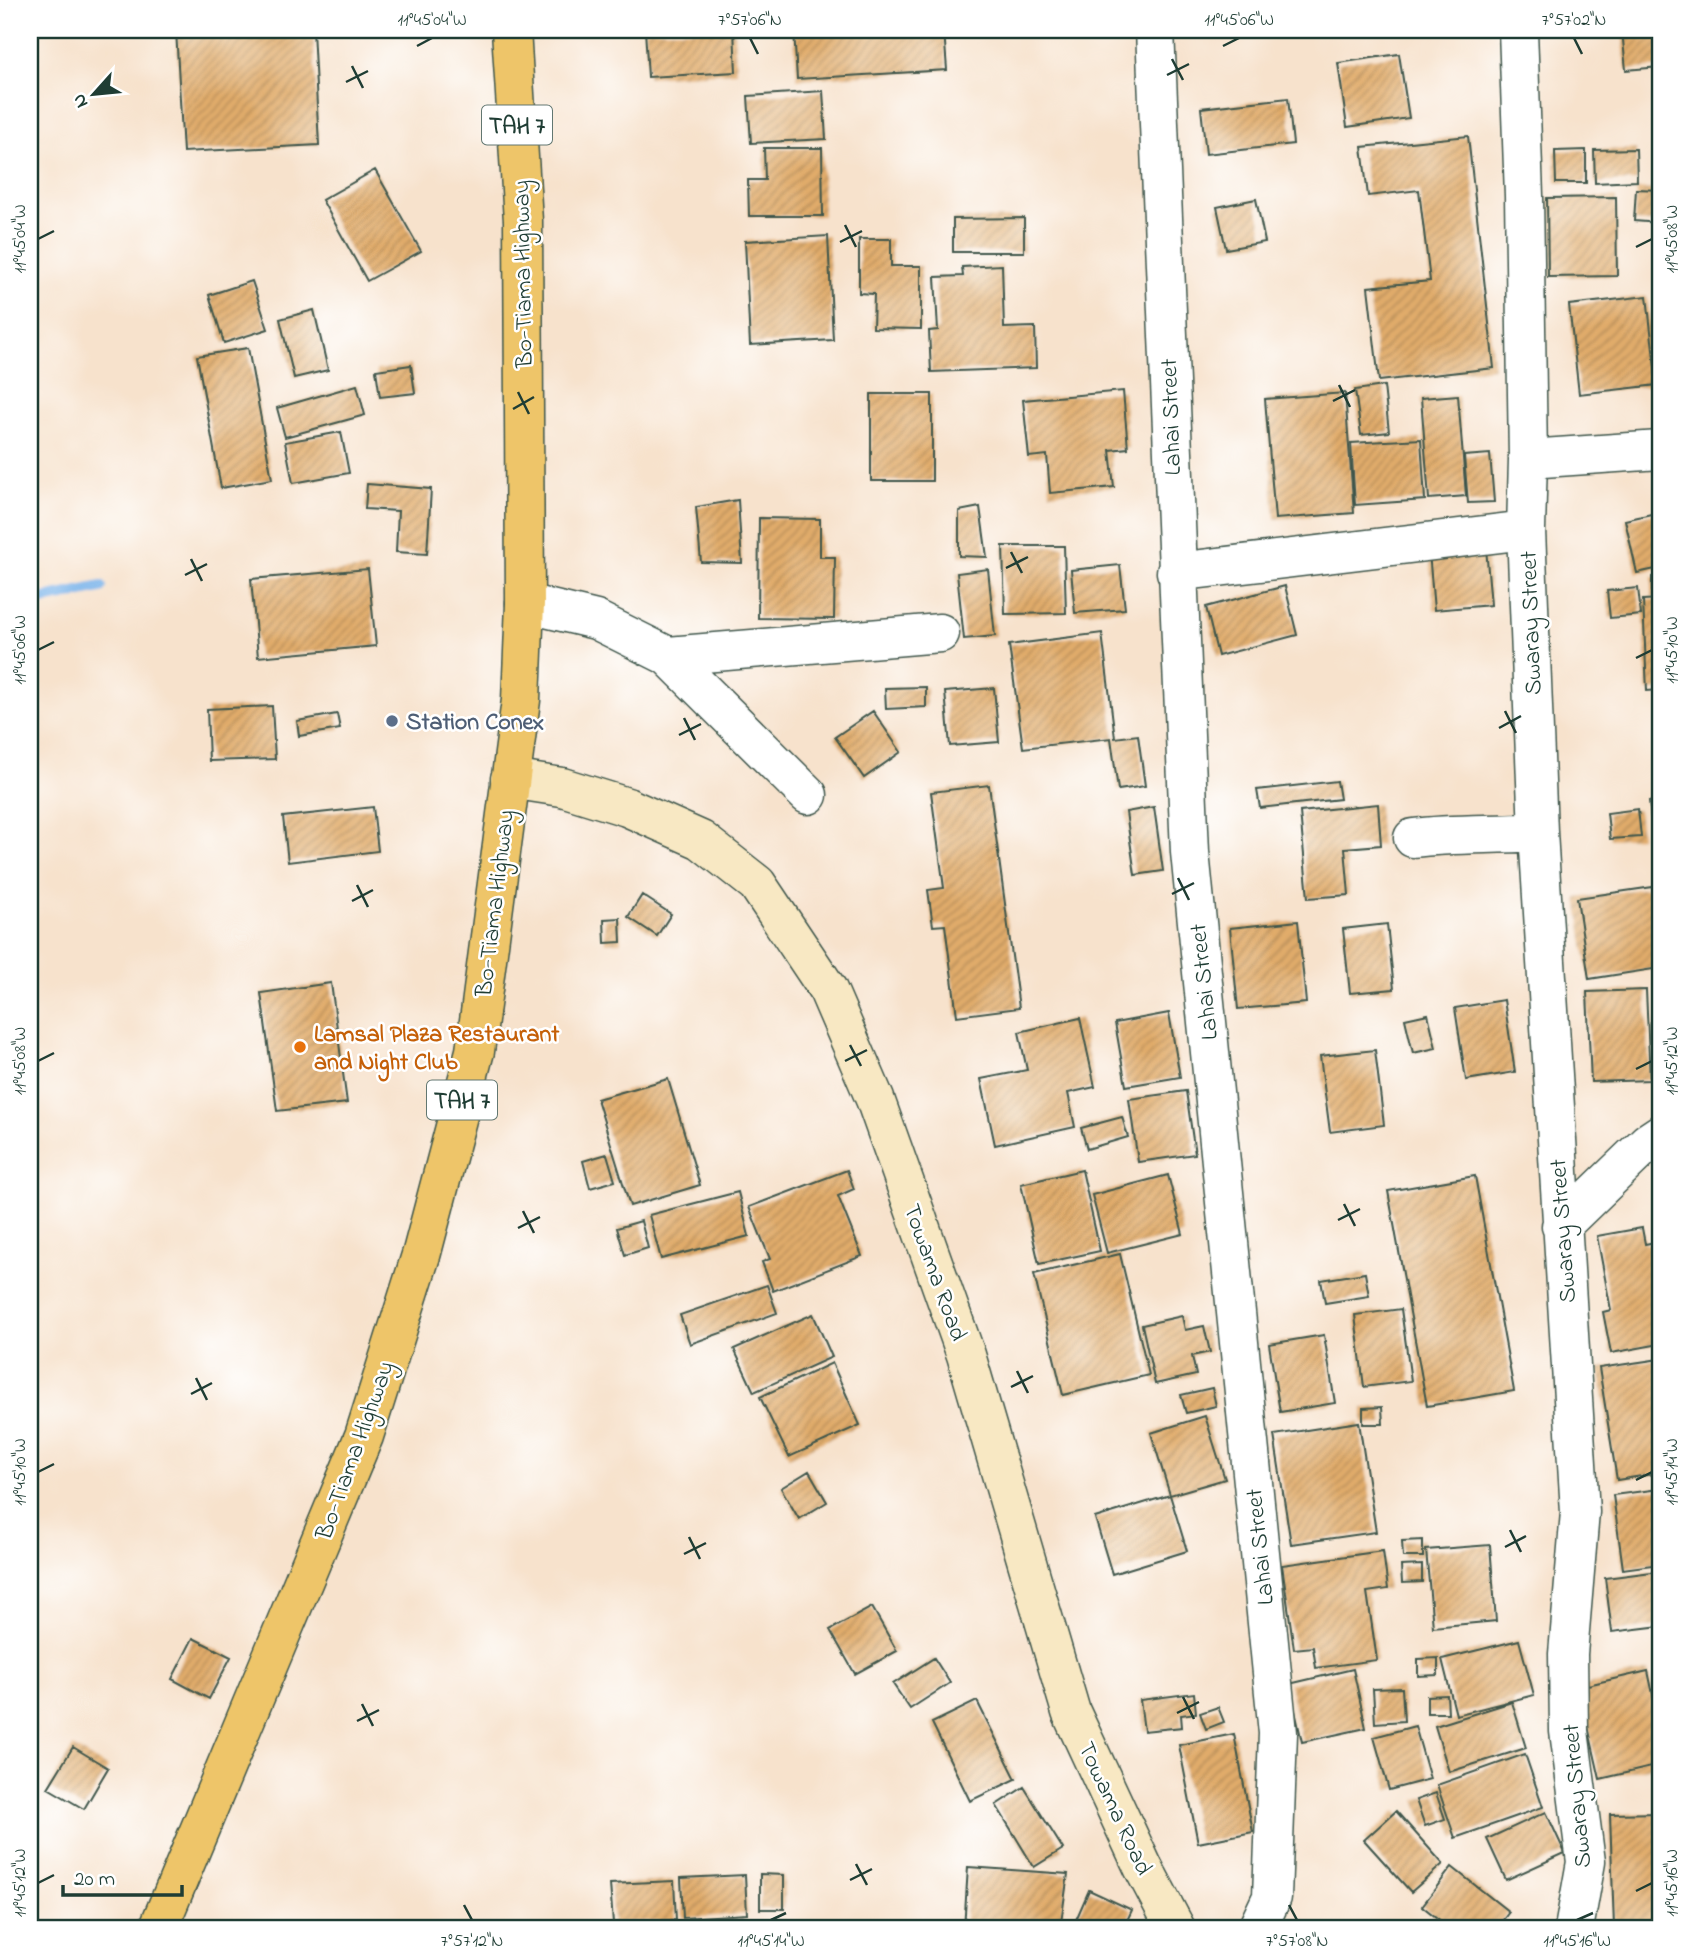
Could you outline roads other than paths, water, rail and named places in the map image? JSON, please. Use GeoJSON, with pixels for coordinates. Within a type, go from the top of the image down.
{"type":"FeatureCollection","features":[{"type":"Feature","properties":{"kind":"highway","name":"Bo-Tiama Highway"},"geometry":{"type":"LineString","coordinates":[[162,1928],[365,1436],[422,1252],[475,1051],[522,700],[525,603],[523,221],[511,30]]}},
{"type":"Feature","properties":{"kind":"main road","name":"Towama Road"},"geometry":{"type":"LineString","coordinates":[[510,779],[562,787],[627,807],[701,840],[757,884],[828,990],[875,1099],[966,1355],[1071,1712],[1143,1867],[1176,1929]]}},
{"type":"Feature","properties":{"kind":"street","name":"Lahai Street"},"geometry":{"type":"LineString","coordinates":[[1154,30],[1190,852],[1278,1733],[1272,1897],[1257,1929]]}},
{"type":"Feature","properties":{"kind":"street"},"geometry":{"type":"LineString","coordinates":[[1518,30],[1525,210],[1528,458],[1660,450]]}},
{"type":"Feature","properties":{"kind":"street","name":"Swaray Street"},"geometry":{"type":"LineString","coordinates":[[1528,458],[1526,530],[1538,832],[1580,1511],[1568,1654],[1569,1731],[1586,1862],[1574,1929]]}},
{"type":"Feature","properties":{"kind":"street"},"geometry":{"type":"LineString","coordinates":[[1177,572],[1526,530]]}},
{"type":"Feature","properties":{"kind":"street"},"geometry":{"type":"LineString","coordinates":[[525,603],[596,620],[668,656],[808,795]]}},
{"type":"Feature","properties":{"kind":"street"},"geometry":{"type":"LineString","coordinates":[[668,656],[940,633]]}},
{"type":"Feature","properties":{"kind":"street"},"geometry":{"type":"LineString","coordinates":[[1413,838],[1538,832]]}},
{"type":"Feature","properties":{"kind":"street"},"geometry":{"type":"LineString","coordinates":[[1562,1226],[1648,1142],[1660,1134]]}},
{"type":"Feature","properties":{"kind":"waterway"},"geometry":{"type":"LineString","coordinates":[[30,602],[101,587]]}},
{"type":"Feature","properties":{"kind":"place","name":"Station Conex"},"geometry":{"type":"Point","coordinates":[392,721]}},
{"type":"Feature","properties":{"kind":"place","name":"Lamsal Plaza Restaurant and Night Club"},"geometry":{"type":"Point","coordinates":[300,1047]}}]}
